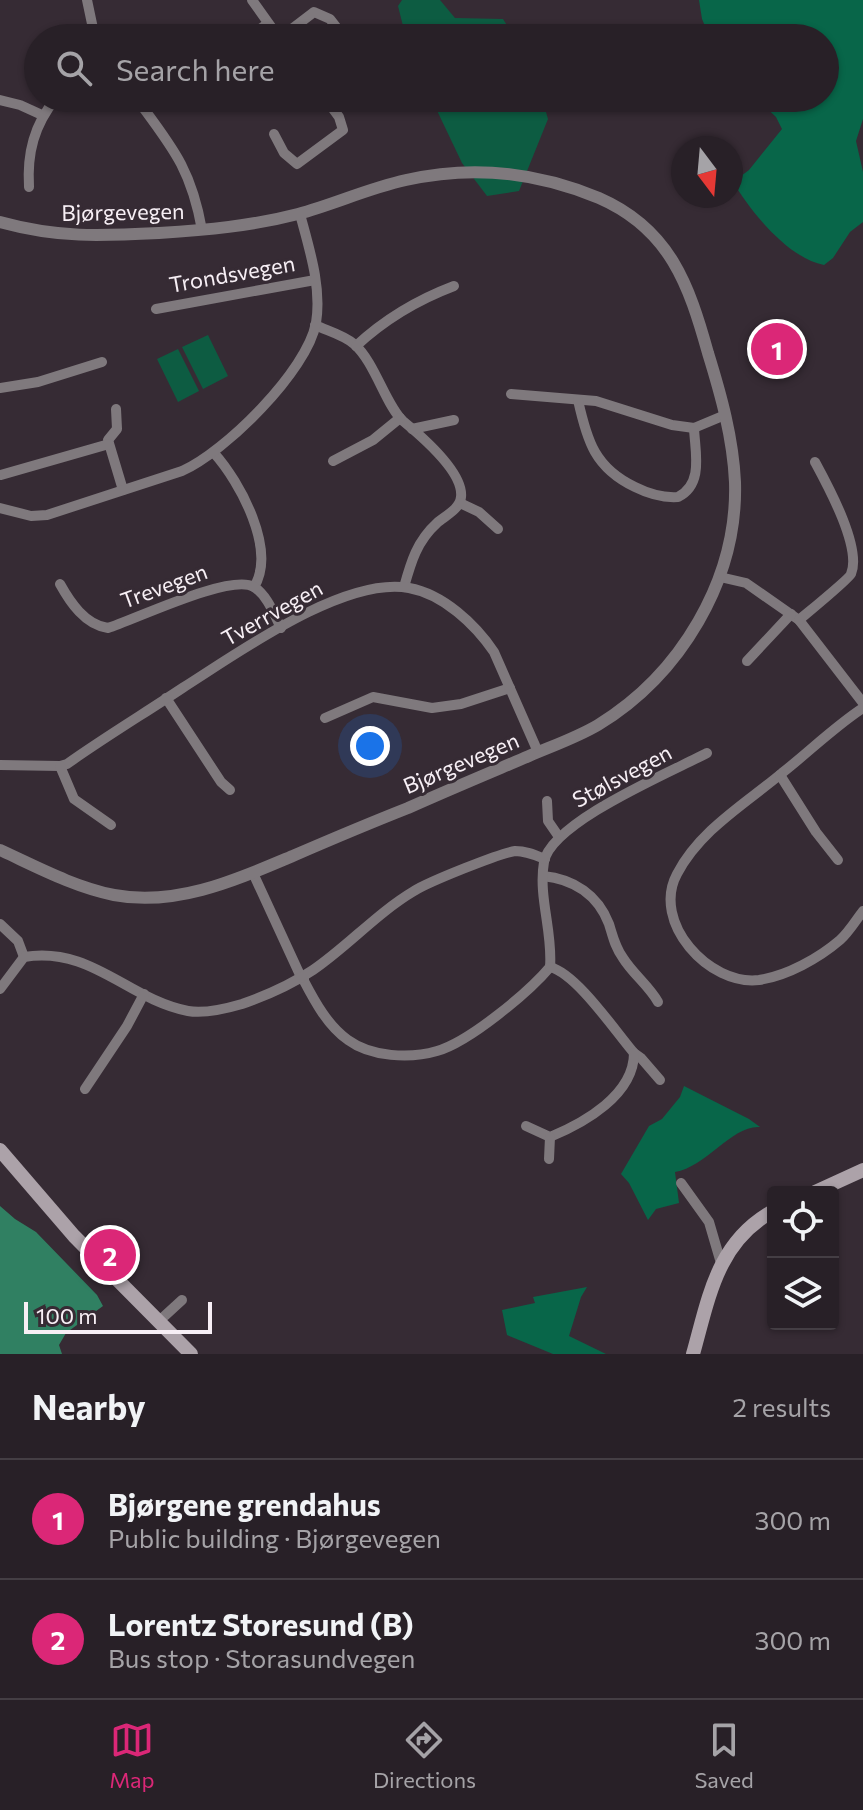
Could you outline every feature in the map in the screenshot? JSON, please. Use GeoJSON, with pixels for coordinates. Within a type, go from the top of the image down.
{"type":"FeatureCollection","features":[{"type":"Feature","properties":{"kind":"main road"},"geometry":{"type":"LineString","coordinates":[[0,1150],[37,1195],[191,1354]]}},
{"type":"Feature","properties":{"kind":"main road"},"geometry":{"type":"LineString","coordinates":[[828,1186],[863,1170]]}},
{"type":"Feature","properties":{"kind":"main road"},"geometry":{"type":"LineString","coordinates":[[693,1354],[721,1263],[738,1237],[767,1214]]}},
{"type":"Feature","properties":{"kind":"street"},"geometry":{"type":"LineString","coordinates":[[87,0],[92,24]]}},
{"type":"Feature","properties":{"kind":"street"},"geometry":{"type":"LineString","coordinates":[[252,0],[267,24]]}},
{"type":"Feature","properties":{"kind":"street"},"geometry":{"type":"LineString","coordinates":[[298,24],[314,12],[323,14],[334,24]]}},
{"type":"Feature","properties":{"kind":"street"},"geometry":{"type":"LineString","coordinates":[[0,100],[24,107]]}},
{"type":"Feature","properties":{"kind":"street"},"geometry":{"type":"LineString","coordinates":[[35,112],[42,115]]}},
{"type":"Feature","properties":{"kind":"street"},"geometry":{"type":"LineString","coordinates":[[29,187],[28,163],[44,112]]}},
{"type":"Feature","properties":{"kind":"street"},"geometry":{"type":"LineString","coordinates":[[147,112],[176,151],[186,170],[196,197],[202,230]]}},
{"type":"Feature","properties":{"kind":"street"},"geometry":{"type":"LineString","coordinates":[[274,134],[284,153],[297,164],[343,130],[335,112]]}},
{"type":"Feature","properties":{"kind":"street","name":"Bjørgevegen"},"geometry":{"type":"LineString","coordinates":[[0,222],[73,236],[202,230],[300,214],[403,180],[452,171],[519,174],[569,186],[604,200],[633,218],[666,250],[681,273],[690,292],[725,415],[735,486],[734,508],[720,577],[693,630],[650,685],[595,727],[253,873],[190,893],[160,898],[132,897],[86,888],[0,850]]}},
{"type":"Feature","properties":{"kind":"street","name":"Trondsvegen"},"geometry":{"type":"LineString","coordinates":[[0,508],[31,516],[47,515],[182,471],[214,453],[246,423],[288,376],[310,342],[315,325],[315,280],[300,214]]}},
{"type":"Feature","properties":{"kind":"street","name":"Trondsvegen"},"geometry":{"type":"LineString","coordinates":[[156,309],[315,280]]}},
{"type":"Feature","properties":{"kind":"street"},"geometry":{"type":"LineString","coordinates":[[356,346],[382,321],[432,294],[454,286]]}},
{"type":"Feature","properties":{"kind":"street"},"geometry":{"type":"LineString","coordinates":[[315,325],[356,346],[400,418],[431,446],[458,479],[462,496],[460,503],[418,545],[404,587]]}},
{"type":"Feature","properties":{"kind":"street"},"geometry":{"type":"LineString","coordinates":[[0,388],[38,382],[102,362]]}},
{"type":"Feature","properties":{"kind":"street"},"geometry":{"type":"LineString","coordinates":[[511,394],[596,401],[672,425],[694,428],[725,415]]}},
{"type":"Feature","properties":{"kind":"street"},"geometry":{"type":"LineString","coordinates":[[578,400],[590,441],[603,466],[616,477],[651,494],[678,497],[692,487],[696,463],[694,428]]}},
{"type":"Feature","properties":{"kind":"street"},"geometry":{"type":"LineString","coordinates":[[116,409],[117,429],[108,440],[123,490]]}},
{"type":"Feature","properties":{"kind":"street"},"geometry":{"type":"LineString","coordinates":[[333,461],[373,440],[400,418]]}},
{"type":"Feature","properties":{"kind":"street"},"geometry":{"type":"LineString","coordinates":[[412,429],[454,420]]}},
{"type":"Feature","properties":{"kind":"street"},"geometry":{"type":"LineString","coordinates":[[1,475],[109,444]]}},
{"type":"Feature","properties":{"kind":"street"},"geometry":{"type":"LineString","coordinates":[[214,453],[228,473],[256,528],[263,565],[254,587],[268,602],[281,628]]}},
{"type":"Feature","properties":{"kind":"street"},"geometry":{"type":"LineString","coordinates":[[747,661],[795,617],[850,577],[853,563],[850,537],[815,462]]}},
{"type":"Feature","properties":{"kind":"street"},"geometry":{"type":"LineString","coordinates":[[460,503],[479,512],[498,529]]}},
{"type":"Feature","properties":{"kind":"street"},"geometry":{"type":"LineString","coordinates":[[720,577],[746,583],[795,617],[863,706],[699,840],[676,875],[670,893],[671,914],[676,926],[703,960],[728,977],[761,980],[784,973],[841,939],[863,911]]}},
{"type":"Feature","properties":{"kind":"street","name":"Trevegen"},"geometry":{"type":"LineString","coordinates":[[60,584],[70,602],[94,625],[108,628],[222,585],[238,583],[254,587]]}},
{"type":"Feature","properties":{"kind":"street","name":"Tverrvegen"},"geometry":{"type":"LineString","coordinates":[[60,766],[281,628],[339,599],[369,590],[404,587],[440,601],[462,614],[494,652],[538,752]]}},
{"type":"Feature","properties":{"kind":"street"},"geometry":{"type":"LineString","coordinates":[[325,718],[373,697],[432,708],[461,704],[510,688]]}},
{"type":"Feature","properties":{"kind":"street"},"geometry":{"type":"LineString","coordinates":[[166,698],[212,769],[230,790]]}},
{"type":"Feature","properties":{"kind":"street","name":"Stølsvegen"},"geometry":{"type":"LineString","coordinates":[[550,967],[552,951],[543,876],[545,859],[559,837],[584,817],[707,753]]}},
{"type":"Feature","properties":{"kind":"street"},"geometry":{"type":"LineString","coordinates":[[0,765],[60,766],[74,799],[111,825]]}},
{"type":"Feature","properties":{"kind":"street"},"geometry":{"type":"LineString","coordinates":[[780,775],[838,860]]}},
{"type":"Feature","properties":{"kind":"street","name":"Stølsvegen"},"geometry":{"type":"LineString","coordinates":[[547,801],[548,821],[559,837]]}},
{"type":"Feature","properties":{"kind":"street"},"geometry":{"type":"LineString","coordinates":[[0,989],[24,957],[43,954],[84,962],[165,1005],[190,1012],[242,1004],[304,976],[412,892],[513,852],[528,852],[545,859]]}},
{"type":"Feature","properties":{"kind":"street"},"geometry":{"type":"LineString","coordinates":[[253,873],[300,975],[304,976]]}},
{"type":"Feature","properties":{"kind":"street"},"geometry":{"type":"LineString","coordinates":[[543,876],[576,883],[591,896],[604,912],[620,954],[658,1002]]}},
{"type":"Feature","properties":{"kind":"street"},"geometry":{"type":"LineString","coordinates":[[0,924],[18,941],[24,957]]}},
{"type":"Feature","properties":{"kind":"street"},"geometry":{"type":"LineString","coordinates":[[304,976],[327,1020],[346,1039],[374,1052],[394,1055],[437,1051],[447,1047],[517,999],[535,985],[550,967],[559,969],[660,1080]]}},
{"type":"Feature","properties":{"kind":"street"},"geometry":{"type":"LineString","coordinates":[[85,1089],[127,1026],[144,994]]}},
{"type":"Feature","properties":{"kind":"street"},"geometry":{"type":"LineString","coordinates":[[526,1126],[550,1137],[569,1129],[618,1093],[631,1076],[634,1053]]}},
{"type":"Feature","properties":{"kind":"street"},"geometry":{"type":"LineString","coordinates":[[549,1159],[550,1137]]}},
{"type":"Feature","properties":{"kind":"street"},"geometry":{"type":"LineString","coordinates":[[681,1183],[709,1222],[721,1263]]}},
{"type":"Feature","properties":{"kind":"street"},"geometry":{"type":"LineString","coordinates":[[158,1322],[182,1300]]}},
{"type":"Feature","properties":{"kind":"shaded area"},"geometry":{"type":"Polygon","coordinates":[[[402,0],[440,0],[455,18],[503,19],[506,24],[402,24],[398,6],[402,0]]]}},
{"type":"Feature","properties":{"kind":"shaded area"},"geometry":{"type":"Polygon","coordinates":[[[699,0],[863,0],[863,119],[856,141],[863,172],[863,222],[850,232],[833,258],[824,265],[810,261],[784,244],[760,220],[743,197],[743,174],[782,129],[771,112],[839,112],[839,24],[704,24],[699,0]]]}},
{"type":"Feature","properties":{"kind":"shaded area"},"geometry":{"type":"Polygon","coordinates":[[[438,112],[546,112],[548,119],[519,191],[487,196],[462,163],[438,112]]]}},
{"type":"Feature","properties":{"kind":"shaded area"},"geometry":{"type":"Polygon","coordinates":[[[208,335],[228,376],[203,389],[182,347],[208,335]]]}},
{"type":"Feature","properties":{"kind":"shaded area"},"geometry":{"type":"Polygon","coordinates":[[[178,349],[199,391],[178,402],[157,359],[178,349]]]}},
{"type":"Feature","properties":{"kind":"shaded area"},"geometry":{"type":"Polygon","coordinates":[[[684,1086],[760,1127],[739,1132],[697,1163],[675,1172],[679,1203],[656,1209],[648,1220],[621,1174],[649,1126],[662,1119],[680,1097],[684,1086]]]}},
{"type":"Feature","properties":{"kind":"shaded area"},"geometry":{"type":"Polygon","coordinates":[[[0,1206],[36,1232],[97,1295],[103,1306],[66,1333],[59,1345],[62,1354],[0,1354],[0,1206]]]}},
{"type":"Feature","properties":{"kind":"shaded area"},"geometry":{"type":"Polygon","coordinates":[[[587,1287],[569,1336],[606,1354],[553,1354],[507,1335],[502,1310],[535,1303],[533,1297],[587,1287]]]}},
{"type":"Feature","properties":{"kind":"place","name":"Bjørgene grendahus"},"geometry":{"type":"Point","coordinates":[777,349]}},
{"type":"Feature","properties":{"kind":"place","name":"Lorentz Storesund (B)"},"geometry":{"type":"Point","coordinates":[110,1255]}}]}
